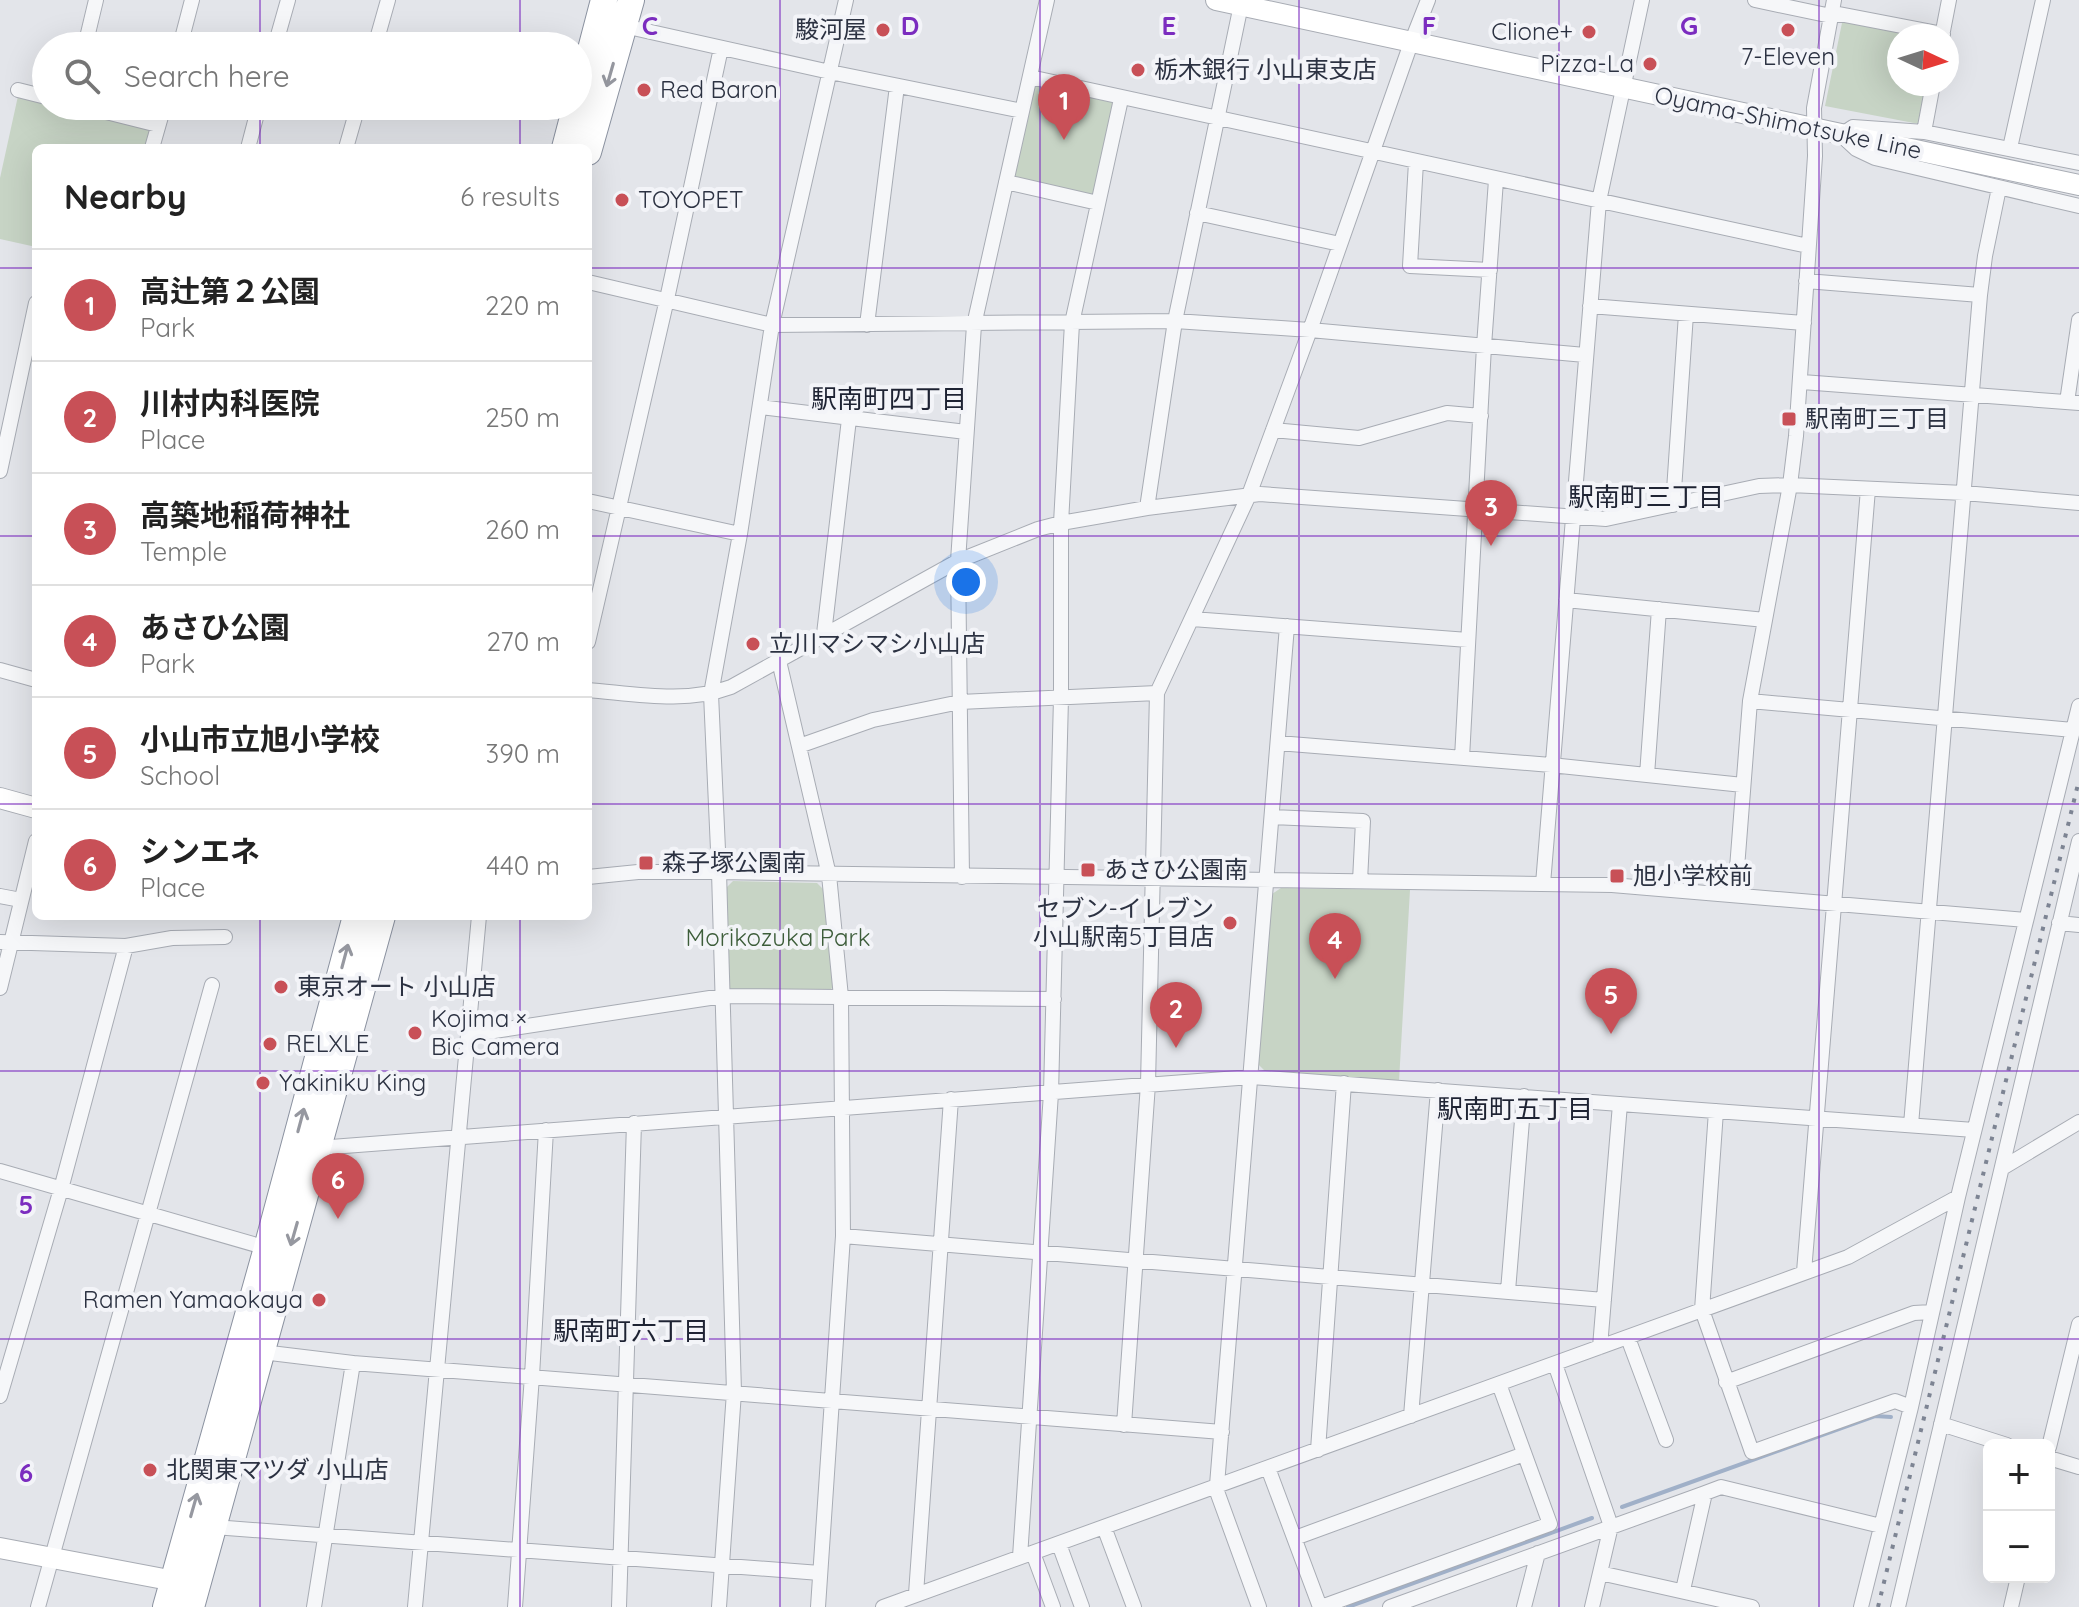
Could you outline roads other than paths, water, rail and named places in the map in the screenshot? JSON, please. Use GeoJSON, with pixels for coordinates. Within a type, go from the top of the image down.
{"type":"FeatureCollection","features":[{"type":"Feature","properties":{"kind":"highway"},"geometry":{"type":"LineString","coordinates":[[592,46],[604,0]]}},
{"type":"Feature","properties":{"kind":"highway"},"geometry":{"type":"LineString","coordinates":[[590,144],[631,0]]}},
{"type":"Feature","properties":{"kind":"highway"},"geometry":{"type":"LineString","coordinates":[[566,144],[572,120]]}},
{"type":"Feature","properties":{"kind":"highway"},"geometry":{"type":"LineString","coordinates":[[187,1591],[267,1248],[355,920]]}},
{"type":"Feature","properties":{"kind":"highway"},"geometry":{"type":"LineString","coordinates":[[166,1607],[187,1591],[214,1527],[381,920]]}},
{"type":"Feature","properties":{"kind":"main road","name":"Oyama-Shimotsuke Line"},"geometry":{"type":"LineString","coordinates":[[1216,0],[2079,185]]}},
{"type":"Feature","properties":{"kind":"main road"},"geometry":{"type":"LineString","coordinates":[[0,798],[32,807]]}},
{"type":"Feature","properties":{"kind":"main road"},"geometry":{"type":"LineString","coordinates":[[0,1548],[187,1591]]}},
{"type":"Feature","properties":{"kind":"street"},"geometry":{"type":"LineString","coordinates":[[88,32],[96,0]]}},
{"type":"Feature","properties":{"kind":"street"},"geometry":{"type":"LineString","coordinates":[[184,32],[192,0]]}},
{"type":"Feature","properties":{"kind":"street"},"geometry":{"type":"LineString","coordinates":[[279,32],[288,0]]}},
{"type":"Feature","properties":{"kind":"street"},"geometry":{"type":"LineString","coordinates":[[379,32],[388,0]]}},
{"type":"Feature","properties":{"kind":"street"},"geometry":{"type":"LineString","coordinates":[[719,1607],[734,1392],[711,694],[740,534],[772,325],[846,0]]}},
{"type":"Feature","properties":{"kind":"street"},"geometry":{"type":"LineString","coordinates":[[962,877],[958,561],[974,325],[1047,0]]}},
{"type":"Feature","properties":{"kind":"street"},"geometry":{"type":"LineString","coordinates":[[1124,1425],[1148,1084],[1157,693],[1249,495],[1428,0]]}},
{"type":"Feature","properties":{"kind":"street"},"geometry":{"type":"LineString","coordinates":[[1543,884],[1599,201],[1642,0]]}},
{"type":"Feature","properties":{"kind":"street"},"geometry":{"type":"LineString","coordinates":[[1755,0],[1889,24]]}},
{"type":"Feature","properties":{"kind":"street"},"geometry":{"type":"LineString","coordinates":[[1735,894],[1750,701],[1790,485],[1802,382],[1815,156],[1814,108],[1834,0]]}},
{"type":"Feature","properties":{"kind":"street"},"geometry":{"type":"LineString","coordinates":[[1945,24],[1949,0]]}},
{"type":"Feature","properties":{"kind":"street"},"geometry":{"type":"LineString","coordinates":[[2010,148],[2043,0]]}},
{"type":"Feature","properties":{"kind":"street"},"geometry":{"type":"LineString","coordinates":[[1147,508],[1175,321],[1241,3]]}},
{"type":"Feature","properties":{"kind":"street"},"geometry":{"type":"LineString","coordinates":[[624,26],[1022,111]]}},
{"type":"Feature","properties":{"kind":"street"},"geometry":{"type":"LineString","coordinates":[[592,625],[721,48]]}},
{"type":"Feature","properties":{"kind":"street"},"geometry":{"type":"LineString","coordinates":[[1030,77],[1808,246]]}},
{"type":"Feature","properties":{"kind":"street"},"geometry":{"type":"LineString","coordinates":[[867,325],[897,86]]}},
{"type":"Feature","properties":{"kind":"street"},"geometry":{"type":"LineString","coordinates":[[18,90],[32,94]]}},
{"type":"Feature","properties":{"kind":"street"},"geometry":{"type":"LineString","coordinates":[[1924,132],[1931,96]]}},
{"type":"Feature","properties":{"kind":"street"},"geometry":{"type":"LineString","coordinates":[[1053,1607],[1026,1555],[1030,1416],[1051,1093],[1058,878],[1061,523],[1072,323],[1121,99]]}},
{"type":"Feature","properties":{"kind":"street"},"geometry":{"type":"LineString","coordinates":[[138,120],[158,125]]}},
{"type":"Feature","properties":{"kind":"street"},"geometry":{"type":"LineString","coordinates":[[153,144],[160,120]]}},
{"type":"Feature","properties":{"kind":"street"},"geometry":{"type":"LineString","coordinates":[[249,144],[255,120]]}},
{"type":"Feature","properties":{"kind":"street"},"geometry":{"type":"LineString","coordinates":[[347,144],[354,120]]}},
{"type":"Feature","properties":{"kind":"street"},"geometry":{"type":"LineString","coordinates":[[2079,163],[1924,132],[1853,127],[1841,135],[1856,149],[1875,158],[2079,206]]}},
{"type":"Feature","properties":{"kind":"street"},"geometry":{"type":"LineString","coordinates":[[1416,162],[1410,266],[1490,270]]}},
{"type":"Feature","properties":{"kind":"street"},"geometry":{"type":"LineString","coordinates":[[1462,758],[1496,180]]}},
{"type":"Feature","properties":{"kind":"street"},"geometry":{"type":"LineString","coordinates":[[1006,182],[1098,203]]}},
{"type":"Feature","properties":{"kind":"street"},"geometry":{"type":"LineString","coordinates":[[1911,1125],[1980,295],[1999,188]]}},
{"type":"Feature","properties":{"kind":"street"},"geometry":{"type":"LineString","coordinates":[[1197,213],[1340,244]]}},
{"type":"Feature","properties":{"kind":"street"},"geometry":{"type":"LineString","coordinates":[[1806,281],[1980,295]]}},
{"type":"Feature","properties":{"kind":"street"},"geometry":{"type":"LineString","coordinates":[[592,283],[772,325],[1175,321],[1585,355]]}},
{"type":"Feature","properties":{"kind":"street"},"geometry":{"type":"LineString","coordinates":[[1590,306],[1804,323]]}},
{"type":"Feature","properties":{"kind":"street"},"geometry":{"type":"LineString","coordinates":[[1673,505],[1686,314]]}},
{"type":"Feature","properties":{"kind":"street"},"geometry":{"type":"LineString","coordinates":[[1802,382],[2073,403],[2079,320]]}},
{"type":"Feature","properties":{"kind":"street"},"geometry":{"type":"LineString","coordinates":[[0,471],[29,365],[32,338]]}},
{"type":"Feature","properties":{"kind":"street"},"geometry":{"type":"LineString","coordinates":[[760,407],[966,432]]}},
{"type":"Feature","properties":{"kind":"street"},"geometry":{"type":"LineString","coordinates":[[1273,430],[1359,438],[1447,413],[1481,416]]}},
{"type":"Feature","properties":{"kind":"street"},"geometry":{"type":"LineString","coordinates":[[824,634],[849,419]]}},
{"type":"Feature","properties":{"kind":"street"},"geometry":{"type":"LineString","coordinates":[[592,690],[689,697],[711,694],[731,687],[958,561],[1038,529],[1147,508],[1249,495],[1272,494],[1606,519],[1759,486],[1964,493],[2079,503]]}},
{"type":"Feature","properties":{"kind":"street"},"geometry":{"type":"LineString","coordinates":[[1804,1272],[1868,489]]}},
{"type":"Feature","properties":{"kind":"street"},"geometry":{"type":"LineString","coordinates":[[592,502],[740,534]]}},
{"type":"Feature","properties":{"kind":"street"},"geometry":{"type":"LineString","coordinates":[[1566,600],[1765,620]]}},
{"type":"Feature","properties":{"kind":"street"},"geometry":{"type":"LineString","coordinates":[[1647,775],[1659,609]]}},
{"type":"Feature","properties":{"kind":"street"},"geometry":{"type":"LineString","coordinates":[[1192,619],[1468,640]]}},
{"type":"Feature","properties":{"kind":"street"},"geometry":{"type":"LineString","coordinates":[[1259,1607],[1216,1486],[1287,626]]}},
{"type":"Feature","properties":{"kind":"street"},"geometry":{"type":"LineString","coordinates":[[779,661],[829,875],[841,997],[843,1236],[818,1607]]}},
{"type":"Feature","properties":{"kind":"street"},"geometry":{"type":"LineString","coordinates":[[0,670],[32,679]]}},
{"type":"Feature","properties":{"kind":"street"},"geometry":{"type":"LineString","coordinates":[[799,746],[873,720],[960,702],[1157,693]]}},
{"type":"Feature","properties":{"kind":"street"},"geometry":{"type":"LineString","coordinates":[[1750,701],[2073,730]]}},
{"type":"Feature","properties":{"kind":"street"},"geometry":{"type":"LineString","coordinates":[[1861,1607],[2079,706]]}},
{"type":"Feature","properties":{"kind":"street"},"geometry":{"type":"LineString","coordinates":[[1278,743],[1551,765],[1743,785]]}},
{"type":"Feature","properties":{"kind":"street"},"geometry":{"type":"LineString","coordinates":[[1272,817],[1363,821],[1360,881]]}},
{"type":"Feature","properties":{"kind":"street"},"geometry":{"type":"LineString","coordinates":[[1898,1607],[2079,841]]}},
{"type":"Feature","properties":{"kind":"street"},"geometry":{"type":"LineString","coordinates":[[0,988],[6,942],[32,857]]}},
{"type":"Feature","properties":{"kind":"street"},"geometry":{"type":"LineString","coordinates":[[592,877],[638,872],[719,872],[1612,885],[2026,920]]}},
{"type":"Feature","properties":{"kind":"street"},"geometry":{"type":"LineString","coordinates":[[0,896],[21,900]]}},
{"type":"Feature","properties":{"kind":"street"},"geometry":{"type":"LineString","coordinates":[[415,1607],[456,1137],[479,920]]}},
{"type":"Feature","properties":{"kind":"street"},"geometry":{"type":"LineString","coordinates":[[2059,923],[2079,925]]}},
{"type":"Feature","properties":{"kind":"street"},"geometry":{"type":"LineString","coordinates":[[6,942],[126,946],[172,938],[225,937]]}},
{"type":"Feature","properties":{"kind":"street"},"geometry":{"type":"LineString","coordinates":[[0,1396],[61,1189],[126,946]]}},
{"type":"Feature","properties":{"kind":"street"},"geometry":{"type":"LineString","coordinates":[[38,1607],[212,985]]}},
{"type":"Feature","properties":{"kind":"street"},"geometry":{"type":"LineString","coordinates":[[468,1035],[723,996],[1054,999]]}},
{"type":"Feature","properties":{"kind":"street"},"geometry":{"type":"LineString","coordinates":[[318,1148],[1251,1077],[1974,1130]]}},
{"type":"Feature","properties":{"kind":"street"},"geometry":{"type":"LineString","coordinates":[[1318,1450],[1344,1083]]}},
{"type":"Feature","properties":{"kind":"street"},"geometry":{"type":"LineString","coordinates":[[1411,1416],[1438,1090]]}},
{"type":"Feature","properties":{"kind":"street"},"geometry":{"type":"LineString","coordinates":[[1508,1291],[1524,1096]]}},
{"type":"Feature","properties":{"kind":"street"},"geometry":{"type":"LineString","coordinates":[[916,1594],[951,1099]]}},
{"type":"Feature","properties":{"kind":"street"},"geometry":{"type":"LineString","coordinates":[[1600,1347],[1620,1104]]}},
{"type":"Feature","properties":{"kind":"street"},"geometry":{"type":"LineString","coordinates":[[1716,1111],[1702,1310],[1752,1452],[1895,1401],[1911,1407]]}},
{"type":"Feature","properties":{"kind":"street"},"geometry":{"type":"LineString","coordinates":[[2004,1167],[2079,1122]]}},
{"type":"Feature","properties":{"kind":"street"},"geometry":{"type":"LineString","coordinates":[[619,1607],[634,1123]]}},
{"type":"Feature","properties":{"kind":"street"},"geometry":{"type":"LineString","coordinates":[[515,1607],[546,1130]]}},
{"type":"Feature","properties":{"kind":"street"},"geometry":{"type":"LineString","coordinates":[[0,1171],[267,1248]]}},
{"type":"Feature","properties":{"kind":"street"},"geometry":{"type":"LineString","coordinates":[[883,1607],[1848,1257],[1958,1197]]}},
{"type":"Feature","properties":{"kind":"street"},"geometry":{"type":"LineString","coordinates":[[843,1236],[1604,1300]]}},
{"type":"Feature","properties":{"kind":"street"},"geometry":{"type":"LineString","coordinates":[[1726,1382],[1914,1313],[1932,1312]]}},
{"type":"Feature","properties":{"kind":"street"},"geometry":{"type":"LineString","coordinates":[[2051,1439],[2079,1324]]}},
{"type":"Feature","properties":{"kind":"street"},"geometry":{"type":"LineString","coordinates":[[1628,1338],[1666,1440]]}},
{"type":"Feature","properties":{"kind":"street"},"geometry":{"type":"LineString","coordinates":[[262,1352],[353,1363],[1222,1432]]}},
{"type":"Feature","properties":{"kind":"street"},"geometry":{"type":"LineString","coordinates":[[314,1607],[353,1363]]}},
{"type":"Feature","properties":{"kind":"street"},"geometry":{"type":"LineString","coordinates":[[1555,1364],[1611,1526],[1592,1607]]}},
{"type":"Feature","properties":{"kind":"street"},"geometry":{"type":"LineString","coordinates":[[1268,1468],[1320,1607],[1550,1524],[1499,1384]]}},
{"type":"Feature","properties":{"kind":"street"},"geometry":{"type":"LineString","coordinates":[[1941,1424],[1988,1439]]}},
{"type":"Feature","properties":{"kind":"street"},"geometry":{"type":"LineString","coordinates":[[1295,1538],[1524,1454]]}},
{"type":"Feature","properties":{"kind":"street"},"geometry":{"type":"LineString","coordinates":[[2055,1460],[2079,1467]]}},
{"type":"Feature","properties":{"kind":"street"},"geometry":{"type":"LineString","coordinates":[[1390,1607],[1412,1603],[1538,1553],[1721,1487],[1881,1526]]}},
{"type":"Feature","properties":{"kind":"street"},"geometry":{"type":"LineString","coordinates":[[1683,1590],[1705,1493]]}},
{"type":"Feature","properties":{"kind":"street"},"geometry":{"type":"LineString","coordinates":[[214,1527],[325,1533],[820,1573]]}},
{"type":"Feature","properties":{"kind":"street"},"geometry":{"type":"LineString","coordinates":[[1104,1527],[1134,1607]]}},
{"type":"Feature","properties":{"kind":"street"},"geometry":{"type":"LineString","coordinates":[[1059,1544],[1082,1607]]}},
{"type":"Feature","properties":{"kind":"street"},"geometry":{"type":"LineString","coordinates":[[1524,1607],[1538,1553]]}},
{"type":"Feature","properties":{"kind":"street"},"geometry":{"type":"LineString","coordinates":[[1600,1573],[1752,1607]]}},
{"type":"Feature","properties":{"kind":"street"},"geometry":{"type":"LineString","coordinates":[[2011,1607],[2017,1583]]}},
{"type":"Feature","properties":{"kind":"waterway"},"geometry":{"type":"LineString","coordinates":[[1622,1507],[1875,1416],[1891,1417]]}},
{"type":"Feature","properties":{"kind":"waterway"},"geometry":{"type":"LineString","coordinates":[[1348,1607],[1592,1518]]}},
{"type":"Feature","properties":{"kind":"railway"},"geometry":{"type":"LineString","coordinates":[[1878,1607],[2079,780]]}},
{"type":"Feature","properties":{"kind":"place","name":"駿河屋"},"geometry":{"type":"Point","coordinates":[883,30]}},
{"type":"Feature","properties":{"kind":"place","name":"7-Eleven"},"geometry":{"type":"Point","coordinates":[1788,30]}},
{"type":"Feature","properties":{"kind":"place","name":"Clione+"},"geometry":{"type":"Point","coordinates":[1589,32]}},
{"type":"Feature","properties":{"kind":"place","name":"Pizza-La"},"geometry":{"type":"Point","coordinates":[1650,64]}},
{"type":"Feature","properties":{"kind":"place","name":"栃木銀行 小山東支店"},"geometry":{"type":"Point","coordinates":[1138,70]}},
{"type":"Feature","properties":{"kind":"place","name":"Red Baron"},"geometry":{"type":"Point","coordinates":[644,90]}},
{"type":"Feature","properties":{"kind":"place","name":"高辻第２公園"},"geometry":{"type":"Point","coordinates":[1064,140]}},
{"type":"Feature","properties":{"kind":"place","name":"TOYOPET"},"geometry":{"type":"Point","coordinates":[622,200]}},
{"type":"Feature","properties":{"kind":"place","name":"駅南町三丁目"},"geometry":{"type":"Point","coordinates":[1789,419]}},
{"type":"Feature","properties":{"kind":"place","name":"高築地稲荷神社"},"geometry":{"type":"Point","coordinates":[1491,546]}},
{"type":"Feature","properties":{"kind":"place","name":"立川マシマシ小山店"},"geometry":{"type":"Point","coordinates":[753,644]}},
{"type":"Feature","properties":{"kind":"place","name":"森子塚公園南"},"geometry":{"type":"Point","coordinates":[646,863]}},
{"type":"Feature","properties":{"kind":"place","name":"あさひ公園南"},"geometry":{"type":"Point","coordinates":[1088,870]}},
{"type":"Feature","properties":{"kind":"place","name":"旭小学校前"},"geometry":{"type":"Point","coordinates":[1617,876]}},
{"type":"Feature","properties":{"kind":"place","name":"セブン-イレブン 小山駅南5丁目店"},"geometry":{"type":"Point","coordinates":[1230,923]}},
{"type":"Feature","properties":{"kind":"place","name":"あさひ公園"},"geometry":{"type":"Point","coordinates":[1335,979]}},
{"type":"Feature","properties":{"kind":"place","name":"東京オート 小山店"},"geometry":{"type":"Point","coordinates":[281,987]}},
{"type":"Feature","properties":{"kind":"place","name":"Kojima × Bic Camera"},"geometry":{"type":"Point","coordinates":[415,1033]}},
{"type":"Feature","properties":{"kind":"place","name":"小山市立旭小学校"},"geometry":{"type":"Point","coordinates":[1611,1034]}},
{"type":"Feature","properties":{"kind":"place","name":"RELXLE"},"geometry":{"type":"Point","coordinates":[270,1044]}},
{"type":"Feature","properties":{"kind":"place","name":"川村内科医院"},"geometry":{"type":"Point","coordinates":[1176,1048]}},
{"type":"Feature","properties":{"kind":"place","name":"Yakiniku King"},"geometry":{"type":"Point","coordinates":[263,1083]}},
{"type":"Feature","properties":{"kind":"place","name":"シンエネ"},"geometry":{"type":"Point","coordinates":[338,1219]}},
{"type":"Feature","properties":{"kind":"place","name":"Ramen Yamaokaya"},"geometry":{"type":"Point","coordinates":[319,1300]}},
{"type":"Feature","properties":{"kind":"place","name":"北関東マツダ 小山店"},"geometry":{"type":"Point","coordinates":[150,1470]}},
{"type":"Feature","properties":{"kind":"district","name":"駅南町四丁目"},"geometry":{"type":"Point","coordinates":[889,399]}},
{"type":"Feature","properties":{"kind":"district","name":"駅南町三丁目"},"geometry":{"type":"Point","coordinates":[1646,497]}},
{"type":"Feature","properties":{"kind":"district","name":"駅南町五丁目"},"geometry":{"type":"Point","coordinates":[1515,1109]}},
{"type":"Feature","properties":{"kind":"district","name":"駅南町六丁目"},"geometry":{"type":"Point","coordinates":[631,1331]}},
{"type":"Feature","properties":{"kind":"park label","name":"Morikozuka Park"},"geometry":{"type":"Point","coordinates":[778,938]}}]}
